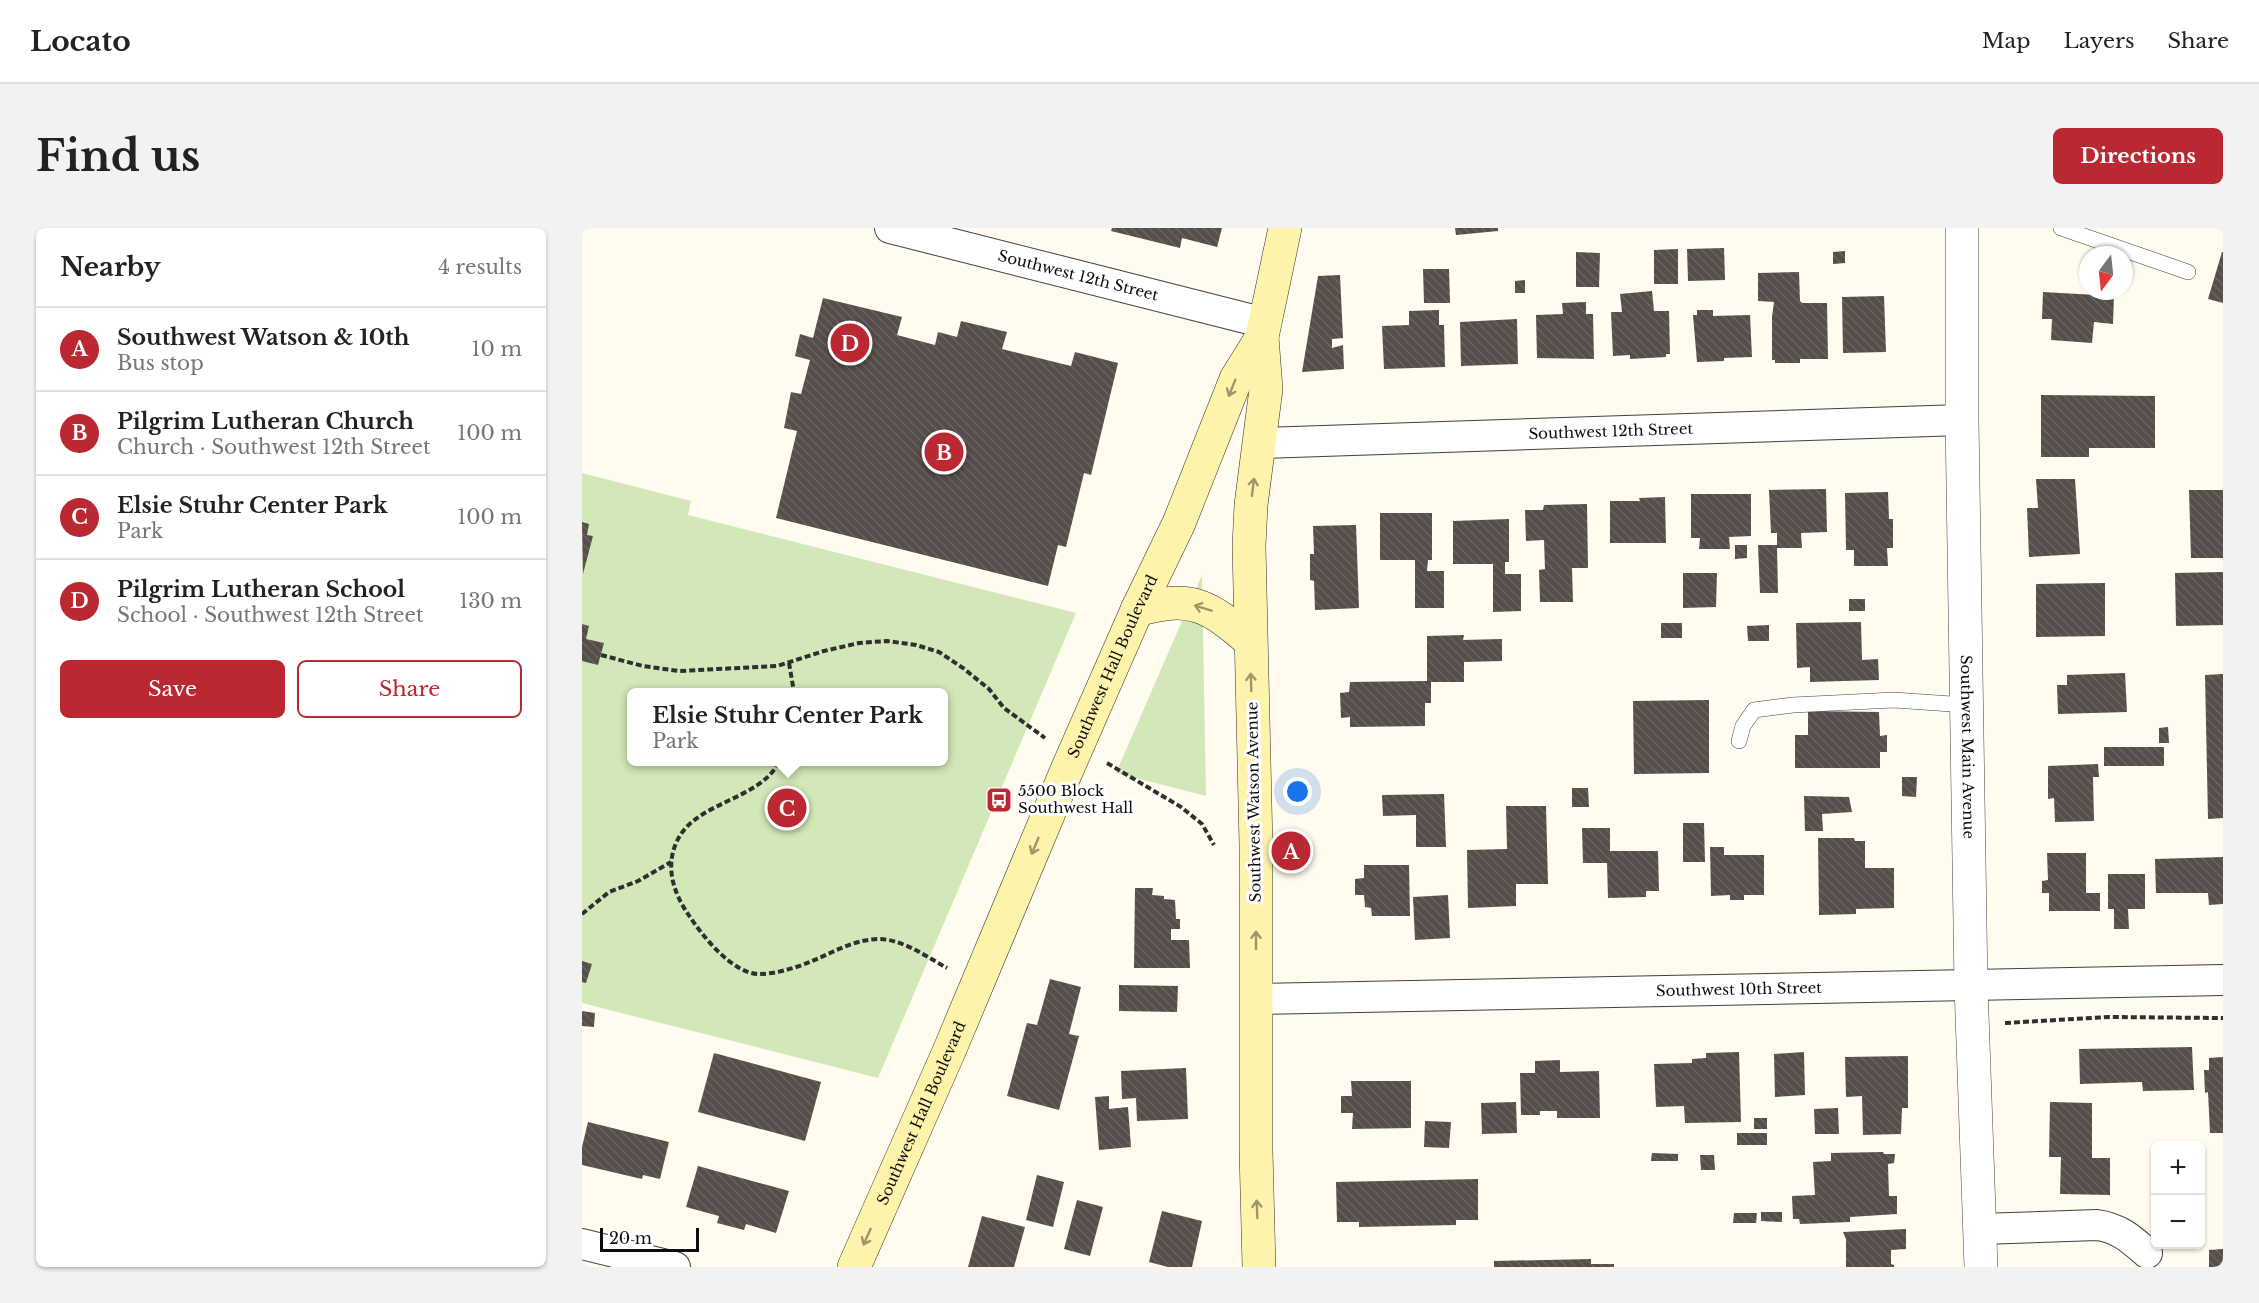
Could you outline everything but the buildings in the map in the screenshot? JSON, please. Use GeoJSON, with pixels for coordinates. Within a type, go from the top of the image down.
{"type":"FeatureCollection","features":[{"type":"Feature","properties":{"kind":"main road","name":"Southwest Hall Boulevard"},"geometry":{"type":"LineString","coordinates":[[854,1267],[1137,610],[1179,523],[1236,379],[1264,330],[1285,228]]}},
{"type":"Feature","properties":{"kind":"main road","name":"Southwest Watson Avenue"},"geometry":{"type":"LineString","coordinates":[[1259,1267],[1255,999],[1256,846],[1249,546],[1251,505],[1266,389],[1264,330]]}},
{"type":"Feature","properties":{"kind":"main road"},"geometry":{"type":"LineString","coordinates":[[1137,610],[1158,604],[1195,605],[1214,611],[1250,641]]}},
{"type":"Feature","properties":{"kind":"street","name":"Southwest 12th Street"},"geometry":{"type":"LineString","coordinates":[[890,228],[1264,330]]}},
{"type":"Feature","properties":{"kind":"street","name":"Southwest Main Avenue"},"geometry":{"type":"LineString","coordinates":[[1962,228],[1962,420],[1971,986],[1981,1267]]}},
{"type":"Feature","properties":{"kind":"street","name":"Southwest 12th Street"},"geometry":{"type":"LineString","coordinates":[[1259,443],[1962,420]]}},
{"type":"Feature","properties":{"kind":"street","name":"Southwest 10th Street"},"geometry":{"type":"LineString","coordinates":[[1255,999],[2223,980]]}},
{"type":"Feature","properties":{"kind":"street"},"geometry":{"type":"LineString","coordinates":[[1980,1229],[2097,1225],[2112,1227],[2125,1234],[2147,1253]]}},
{"type":"Feature","properties":{"kind":"street"},"geometry":{"type":"LineString","coordinates":[[582,1244],[675,1267]]}},
{"type":"Feature","properties":{"kind":"lane"},"geometry":{"type":"LineString","coordinates":[[2061,228],[2188,272]]}},
{"type":"Feature","properties":{"kind":"lane"},"geometry":{"type":"LineString","coordinates":[[1739,741],[1743,726],[1754,710],[1793,705],[1894,700],[1966,705]]}},
{"type":"Feature","properties":{"kind":"path"},"geometry":{"type":"LineString","coordinates":[[601,655],[643,666],[679,670],[777,666],[859,643],[887,641],[916,645],[939,652],[989,689],[1004,708],[1022,724],[1073,757]]}},
{"type":"Feature","properties":{"kind":"path"},"geometry":{"type":"LineString","coordinates":[[789,663],[793,688]]}},
{"type":"Feature","properties":{"kind":"path"},"geometry":{"type":"LineString","coordinates":[[1106,762],[1181,807],[1202,824],[1214,845]]}},
{"type":"Feature","properties":{"kind":"path"},"geometry":{"type":"LineString","coordinates":[[777,766],[755,786],[684,828],[676,844],[672,862],[672,881],[681,904],[698,930],[723,956],[740,968],[757,974],[810,962],[859,941],[881,939],[900,943],[977,984]]}},
{"type":"Feature","properties":{"kind":"path"},"geometry":{"type":"LineString","coordinates":[[582,914],[609,892],[638,881],[672,862]]}},
{"type":"Feature","properties":{"kind":"path"},"geometry":{"type":"LineString","coordinates":[[1972,1024],[2108,1017],[2223,1018]]}},
{"type":"Feature","properties":{"kind":"green space"},"geometry":{"type":"Polygon","coordinates":[[[582,473],[691,501],[688,515],[1076,613],[878,1078],[582,1003],[582,473]]]}},
{"type":"Feature","properties":{"kind":"green space"},"geometry":{"type":"Polygon","coordinates":[[[1202,575],[1206,796],[1116,773],[1202,575]]]}},
{"type":"Feature","properties":{"kind":"place","name":"Pilgrim Lutheran School"},"geometry":{"type":"Point","coordinates":[850,343]}},
{"type":"Feature","properties":{"kind":"place","name":"Pilgrim Lutheran Church"},"geometry":{"type":"Point","coordinates":[944,452]}},
{"type":"Feature","properties":{"kind":"place","name":"5500 Block Southwest Hall"},"geometry":{"type":"Point","coordinates":[999,800]}},
{"type":"Feature","properties":{"kind":"place","name":"Elsie Stuhr Center Park"},"geometry":{"type":"Point","coordinates":[787,808]}},
{"type":"Feature","properties":{"kind":"place","name":"Southwest Watson & 10th"},"geometry":{"type":"Point","coordinates":[1291,851]}}]}
